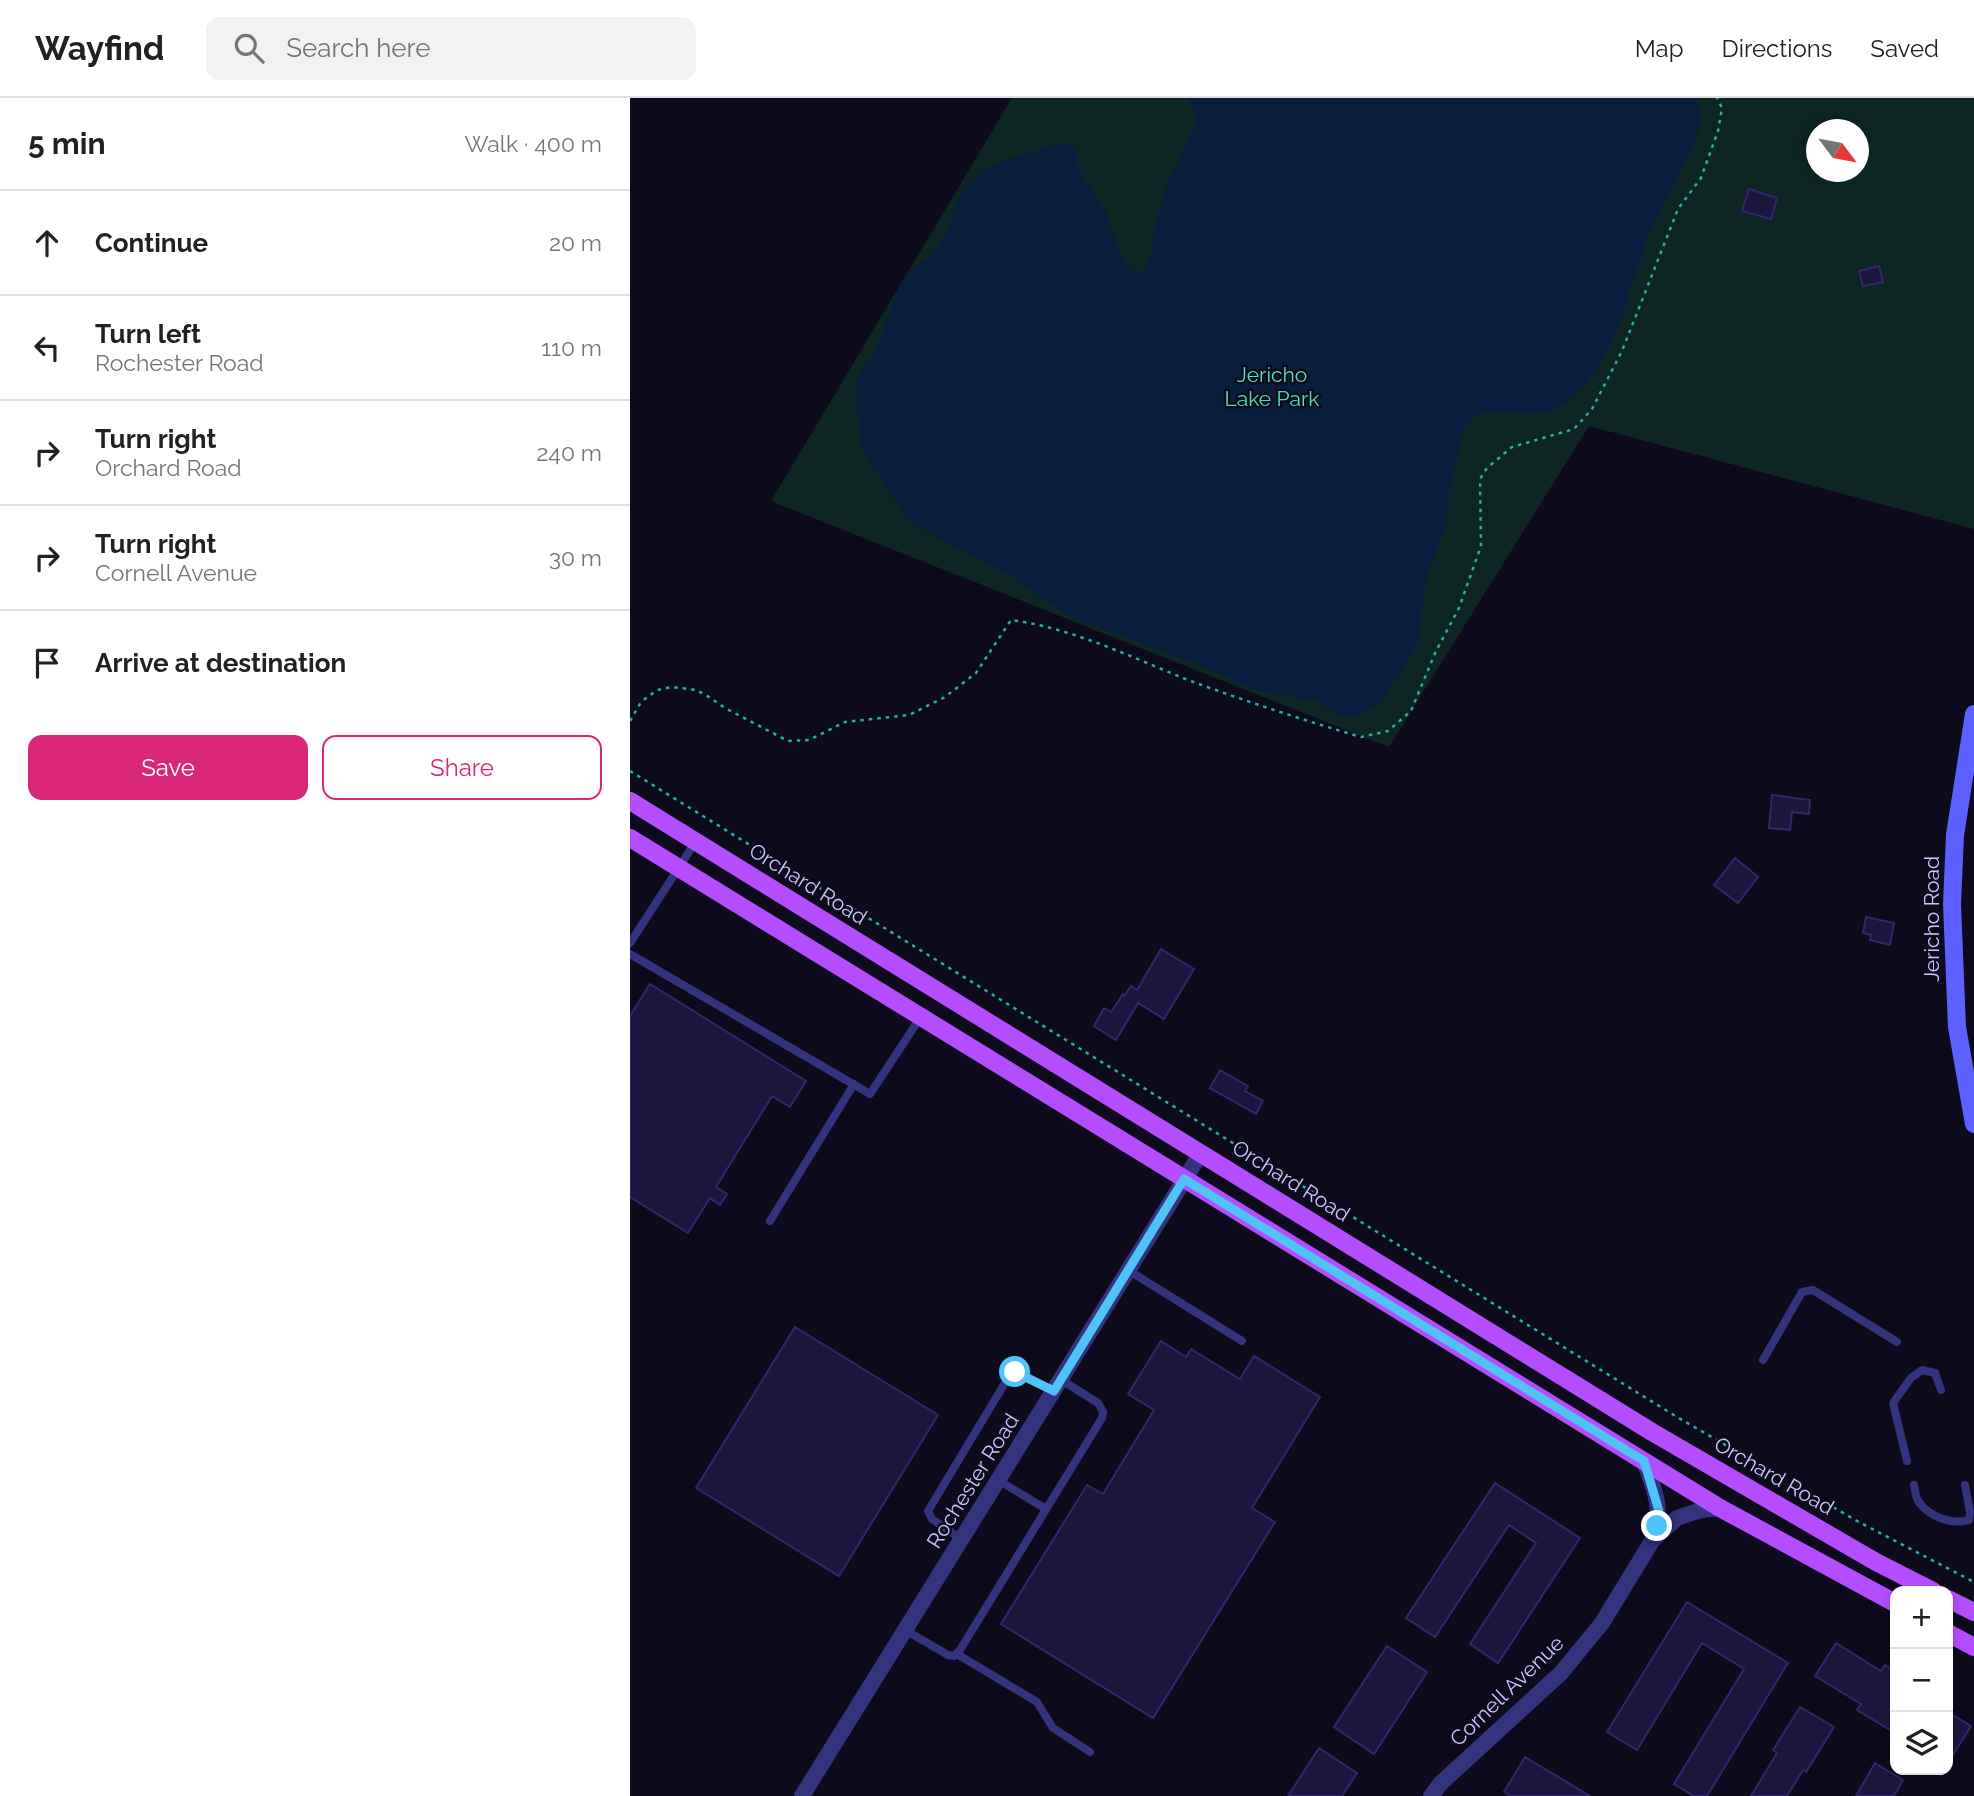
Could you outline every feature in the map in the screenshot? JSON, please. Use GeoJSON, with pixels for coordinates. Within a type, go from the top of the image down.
{"type":"FeatureCollection","features":[{"type":"Feature","properties":{"kind":"main road","name":"Jericho Road"},"geometry":{"type":"LineString","coordinates":[[1973,1115],[1957,1027],[1952,904],[1955,835],[1974,714]]}},
{"type":"Feature","properties":{"kind":"main road","name":"Orchard Road"},"geometry":{"type":"LineString","coordinates":[[630,801],[1651,1432],[1876,1562],[1923,1586]]}},
{"type":"Feature","properties":{"kind":"main road"},"geometry":{"type":"LineString","coordinates":[[630,838],[1720,1508],[1890,1600]]}},
{"type":"Feature","properties":{"kind":"main road"},"geometry":{"type":"LineString","coordinates":[[1953,1602],[1974,1612]]}},
{"type":"Feature","properties":{"kind":"main road"},"geometry":{"type":"LineString","coordinates":[[1953,1636],[1974,1647]]}},
{"type":"Feature","properties":{"kind":"street","name":"Rochester Road"},"geometry":{"type":"LineString","coordinates":[[802,1796],[1201,1153]]}},
{"type":"Feature","properties":{"kind":"street","name":"Cornell Avenue"},"geometry":{"type":"LineString","coordinates":[[1431,1796],[1441,1783],[1561,1673],[1602,1623],[1652,1541],[1657,1526],[1659,1511],[1644,1461]]}},
{"type":"Feature","properties":{"kind":"street","name":"Cornell Avenue"},"geometry":{"type":"LineString","coordinates":[[1652,1541],[1677,1518],[1701,1510],[1720,1508]]}},
{"type":"Feature","properties":{"kind":"lane"},"geometry":{"type":"LineString","coordinates":[[630,943],[696,841]]}},
{"type":"Feature","properties":{"kind":"lane"},"geometry":{"type":"LineString","coordinates":[[630,954],[870,1094],[920,1017]]}},
{"type":"Feature","properties":{"kind":"lane"},"geometry":{"type":"LineString","coordinates":[[770,1221],[854,1084]]}},
{"type":"Feature","properties":{"kind":"lane"},"geometry":{"type":"LineString","coordinates":[[1128,1270],[1242,1341]]}},
{"type":"Feature","properties":{"kind":"lane"},"geometry":{"type":"LineString","coordinates":[[1763,1360],[1802,1292],[1813,1290],[1897,1342]]}},
{"type":"Feature","properties":{"kind":"lane"},"geometry":{"type":"LineString","coordinates":[[1908,1461],[1893,1403],[1911,1378],[1922,1370],[1935,1373],[1941,1390]]}},
{"type":"Feature","properties":{"kind":"lane"},"geometry":{"type":"LineString","coordinates":[[957,1654],[1103,1412],[1098,1404],[1057,1385],[1019,1372],[1011,1373],[928,1511],[932,1519],[961,1539]]}},
{"type":"Feature","properties":{"kind":"lane"},"geometry":{"type":"LineString","coordinates":[[998,1480],[1046,1508]]}},
{"type":"Feature","properties":{"kind":"lane"},"geometry":{"type":"LineString","coordinates":[[1914,1485],[1918,1501],[1937,1517],[1958,1523],[1969,1520],[1965,1485]]}},
{"type":"Feature","properties":{"kind":"lane"},"geometry":{"type":"LineString","coordinates":[[905,1630],[948,1655],[957,1654],[1037,1702],[1053,1728],[1090,1752]]}},
{"type":"Feature","properties":{"kind":"path"},"geometry":{"type":"LineString","coordinates":[[630,721],[641,702],[657,690],[672,687],[706,695],[788,741],[808,740],[845,722],[909,715],[945,697],[976,673],[1011,620],[1035,623],[1069,633],[1198,683],[1361,737],[1388,731],[1411,711],[1436,651],[1459,608],[1474,569],[1481,546],[1480,479],[1488,468],[1512,447],[1574,429],[1592,409],[1622,351],[1678,209],[1701,178],[1718,131],[1721,108],[1717,98]]}},
{"type":"Feature","properties":{"kind":"path"},"geometry":{"type":"LineString","coordinates":[[630,771],[1676,1417],[1857,1521],[1974,1582]]}},
{"type":"Feature","properties":{"kind":"green space","name":"Jericho Lake Park"},"geometry":{"type":"Polygon","coordinates":[[[1012,98],[1974,98],[1974,529],[1589,426],[1389,747],[771,501],[1012,98]]]}},
{"type":"Feature","properties":{"kind":"water","name":"Jericho Lake Park"},"geometry":{"type":"Polygon","coordinates":[[[1187,98],[1696,98],[1699,106],[1697,135],[1650,231],[1618,327],[1595,370],[1574,395],[1551,411],[1488,412],[1466,424],[1447,498],[1446,528],[1428,572],[1416,648],[1383,699],[1364,713],[1351,717],[1339,716],[1315,700],[1259,692],[1201,665],[1083,622],[1059,610],[1008,574],[909,522],[863,452],[857,406],[858,379],[875,351],[904,281],[938,247],[968,186],[985,171],[1005,161],[1059,144],[1070,145],[1077,150],[1077,168],[1107,213],[1127,268],[1136,272],[1144,270],[1152,251],[1153,234],[1164,192],[1195,122],[1193,109],[1187,98]]]}},
{"type":"Feature","properties":{"kind":"building"},"geometry":{"type":"Polygon","coordinates":[[[1749,189],[1777,198],[1771,219],[1742,211],[1749,189]]]}},
{"type":"Feature","properties":{"kind":"building"},"geometry":{"type":"Polygon","coordinates":[[[1879,266],[1883,282],[1863,286],[1859,271],[1879,266]]]}},
{"type":"Feature","properties":{"kind":"building"},"geometry":{"type":"Polygon","coordinates":[[[1772,795],[1810,800],[1809,814],[1792,812],[1790,830],[1769,828],[1772,795]]]}},
{"type":"Feature","properties":{"kind":"building"},"geometry":{"type":"Polygon","coordinates":[[[1735,858],[1758,877],[1738,903],[1714,885],[1735,858]]]}},
{"type":"Feature","properties":{"kind":"building"},"geometry":{"type":"Polygon","coordinates":[[[1866,917],[1894,923],[1890,945],[1870,940],[1871,935],[1863,933],[1866,917]]]}},
{"type":"Feature","properties":{"kind":"building"},"geometry":{"type":"Polygon","coordinates":[[[1161,949],[1194,969],[1164,1019],[1138,1003],[1116,1040],[1094,1026],[1104,1008],[1111,1012],[1131,986],[1137,990],[1161,949]]]}},
{"type":"Feature","properties":{"kind":"building"},"geometry":{"type":"Polygon","coordinates":[[[650,984],[806,1081],[790,1107],[772,1096],[716,1187],[727,1194],[720,1205],[710,1198],[688,1233],[630,1197],[630,1016],[650,984]]]}},
{"type":"Feature","properties":{"kind":"building"},"geometry":{"type":"Polygon","coordinates":[[[1220,1070],[1248,1086],[1245,1091],[1263,1101],[1256,1114],[1210,1088],[1220,1070]]]}},
{"type":"Feature","properties":{"kind":"building"},"geometry":{"type":"Polygon","coordinates":[[[795,1327],[938,1415],[839,1576],[696,1488],[795,1327]]]}},
{"type":"Feature","properties":{"kind":"building"},"geometry":{"type":"Polygon","coordinates":[[[1161,1341],[1186,1357],[1191,1349],[1240,1379],[1254,1356],[1320,1397],[1252,1508],[1275,1522],[1153,1718],[1001,1624],[1087,1485],[1103,1494],[1154,1410],[1128,1394],[1161,1341]]]}},
{"type":"Feature","properties":{"kind":"building"},"geometry":{"type":"Polygon","coordinates":[[[1495,1483],[1580,1538],[1498,1663],[1470,1644],[1536,1543],[1509,1525],[1435,1637],[1406,1618],[1495,1483]]]}},
{"type":"Feature","properties":{"kind":"building"},"geometry":{"type":"Polygon","coordinates":[[[1687,1602],[1788,1663],[1707,1796],[1694,1796],[1674,1784],[1744,1669],[1702,1643],[1637,1750],[1607,1732],[1687,1602]]]}},
{"type":"Feature","properties":{"kind":"building"},"geometry":{"type":"Polygon","coordinates":[[[1836,1643],[1881,1671],[1885,1665],[1890,1668],[1890,1730],[1857,1710],[1861,1704],[1815,1676],[1836,1643]]]}},
{"type":"Feature","properties":{"kind":"building"},"geometry":{"type":"Polygon","coordinates":[[[1387,1646],[1427,1672],[1374,1754],[1334,1727],[1387,1646]]]}},
{"type":"Feature","properties":{"kind":"building"},"geometry":{"type":"Polygon","coordinates":[[[1800,1707],[1834,1727],[1806,1772],[1803,1770],[1787,1796],[1751,1796],[1777,1753],[1773,1750],[1800,1707]]]}},
{"type":"Feature","properties":{"kind":"building"},"geometry":{"type":"Polygon","coordinates":[[[1953,1715],[1971,1726],[1953,1755],[1953,1715]]]}},
{"type":"Feature","properties":{"kind":"building"},"geometry":{"type":"Polygon","coordinates":[[[1319,1748],[1357,1773],[1342,1796],[1288,1796],[1319,1748]]]}},
{"type":"Feature","properties":{"kind":"building"},"geometry":{"type":"Polygon","coordinates":[[[1525,1757],[1590,1796],[1511,1796],[1504,1792],[1525,1757]]]}},
{"type":"Feature","properties":{"kind":"building"},"geometry":{"type":"Polygon","coordinates":[[[1875,1763],[1890,1772],[1890,1775],[1903,1780],[1894,1796],[1856,1796],[1875,1763]]]}},
{"type":"Feature","properties":{"kind":"route"},"geometry":{"type":"LineString","coordinates":[[1015,1372],[1054,1391],[1184,1179],[1644,1461],[1659,1511],[1657,1526]]}}]}
